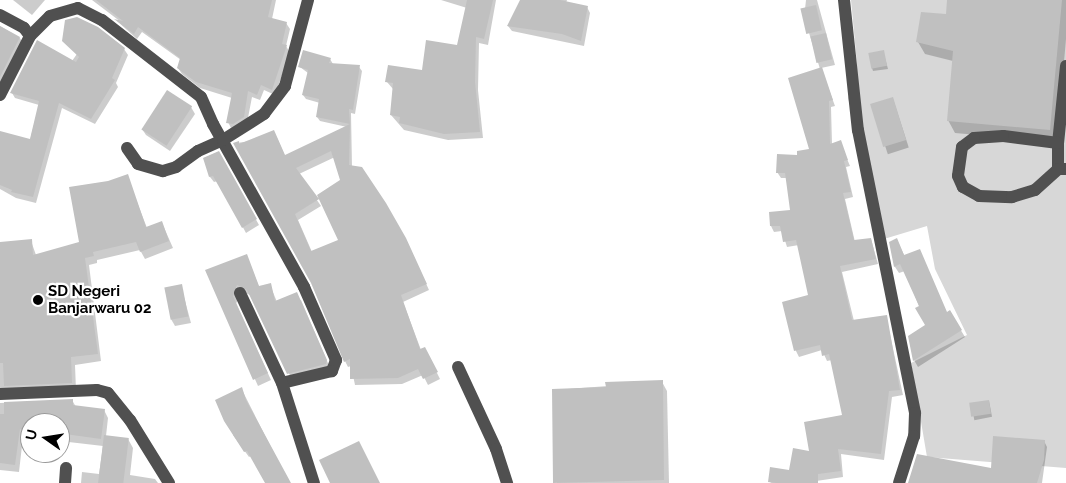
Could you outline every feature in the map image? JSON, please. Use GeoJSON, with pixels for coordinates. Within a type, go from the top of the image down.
{"type":"FeatureCollection","features":[{"type":"Feature","properties":{"kind":"street"},"geometry":{"type":"LineString","coordinates":[[127,148],[138,164],[163,171],[252,123],[278,98],[288,77],[308,0]]}},
{"type":"Feature","properties":{"kind":"street"},"geometry":{"type":"LineString","coordinates":[[844,0],[858,130],[916,413],[914,436],[899,483]]}},
{"type":"Feature","properties":{"kind":"street"},"geometry":{"type":"LineString","coordinates":[[0,95],[30,36],[50,16],[59,11],[78,8],[93,14],[201,98],[304,287],[336,360],[332,371],[282,383]]}},
{"type":"Feature","properties":{"kind":"street"},"geometry":{"type":"LineString","coordinates":[[0,15],[24,28],[30,36]]}},
{"type":"Feature","properties":{"kind":"street"},"geometry":{"type":"LineString","coordinates":[[1058,143],[1003,136],[974,138],[962,147],[958,176],[963,187],[979,196],[1012,197],[1035,190],[1062,169],[1058,143],[1066,66]]}},
{"type":"Feature","properties":{"kind":"street"},"geometry":{"type":"LineString","coordinates":[[240,294],[282,383],[314,483]]}},
{"type":"Feature","properties":{"kind":"street"},"geometry":{"type":"LineString","coordinates":[[458,368],[496,450],[507,483]]}},
{"type":"Feature","properties":{"kind":"street"},"geometry":{"type":"LineString","coordinates":[[0,394],[97,390],[108,393],[134,426],[169,483]]}},
{"type":"Feature","properties":{"kind":"street"},"geometry":{"type":"LineString","coordinates":[[65,483],[66,468]]}},
{"type":"Feature","properties":{"kind":"shaded area"},"geometry":{"type":"Polygon","coordinates":[[[851,0],[1066,0],[1066,468],[927,457],[911,363],[967,335],[935,269],[927,226],[884,239],[848,98],[857,64],[851,0]]]}},
{"type":"Feature","properties":{"kind":"building"},"geometry":{"type":"Polygon","coordinates":[[[96,0],[272,0],[268,17],[287,22],[282,44],[287,45],[272,90],[261,85],[257,95],[248,91],[244,117],[233,124],[226,123],[232,93],[196,82],[177,68],[180,58],[138,27],[134,34],[114,19],[123,21],[96,0]]]}},
{"type":"Feature","properties":{"kind":"building"},"geometry":{"type":"Polygon","coordinates":[[[467,0],[493,0],[484,39],[476,37],[475,82],[480,132],[444,134],[399,123],[400,117],[390,115],[393,83],[385,82],[388,65],[422,70],[426,40],[457,45],[467,0]]]}},
{"type":"Feature","properties":{"kind":"building"},"geometry":{"type":"Polygon","coordinates":[[[520,0],[560,0],[588,6],[581,41],[562,34],[507,26],[520,0]]]}},
{"type":"Feature","properties":{"kind":"building"},"geometry":{"type":"Polygon","coordinates":[[[947,0],[1062,0],[1050,130],[947,121],[953,51],[916,42],[921,12],[946,14],[947,0]]]}},
{"type":"Feature","properties":{"kind":"building"},"geometry":{"type":"Polygon","coordinates":[[[816,5],[822,30],[806,34],[800,9],[816,5]]]}},
{"type":"Feature","properties":{"kind":"building"},"geometry":{"type":"Polygon","coordinates":[[[77,17],[98,27],[125,48],[112,78],[115,80],[91,119],[59,103],[33,197],[11,192],[12,190],[0,185],[0,131],[30,139],[39,101],[10,93],[37,40],[76,62],[79,57],[62,41],[65,20],[77,17]]]}},
{"type":"Feature","properties":{"kind":"building"},"geometry":{"type":"Polygon","coordinates":[[[0,26],[20,37],[0,77],[0,26]]]}},
{"type":"Feature","properties":{"kind":"building"},"geometry":{"type":"Polygon","coordinates":[[[826,33],[832,59],[816,63],[810,37],[826,33]]]}},
{"type":"Feature","properties":{"kind":"building"},"geometry":{"type":"Polygon","coordinates":[[[303,50],[331,58],[329,63],[360,65],[353,110],[349,109],[350,124],[316,117],[319,99],[302,95],[308,70],[298,67],[303,50]]]}},
{"type":"Feature","properties":{"kind":"building"},"geometry":{"type":"Polygon","coordinates":[[[884,50],[887,66],[871,69],[868,53],[884,50]]]}},
{"type":"Feature","properties":{"kind":"building"},"geometry":{"type":"Polygon","coordinates":[[[822,67],[833,100],[829,101],[830,144],[841,140],[848,160],[844,161],[851,192],[843,193],[854,240],[871,238],[876,259],[840,266],[852,320],[887,315],[900,390],[889,391],[881,454],[838,449],[841,471],[818,474],[818,483],[776,483],[768,482],[770,467],[789,470],[793,448],[809,451],[804,422],[842,415],[829,354],[822,356],[820,345],[794,351],[782,302],[808,295],[796,240],[783,242],[780,226],[770,226],[769,212],[790,210],[785,173],[776,173],[777,154],[797,155],[797,151],[809,149],[788,78],[822,67]]]}},
{"type":"Feature","properties":{"kind":"building"},"geometry":{"type":"Polygon","coordinates":[[[167,90],[192,106],[167,146],[141,129],[167,90]]]}},
{"type":"Feature","properties":{"kind":"building"},"geometry":{"type":"Polygon","coordinates":[[[893,97],[906,140],[883,147],[870,104],[893,97]]]}},
{"type":"Feature","properties":{"kind":"building"},"geometry":{"type":"Polygon","coordinates":[[[350,124],[349,165],[362,167],[386,203],[406,238],[427,284],[401,295],[420,349],[425,347],[438,372],[423,379],[418,369],[398,378],[350,379],[350,359],[344,362],[311,283],[233,143],[239,141],[239,144],[274,130],[285,155],[350,124]],[[331,151],[296,168],[319,199],[317,195],[340,180],[331,151]],[[319,199],[295,214],[311,251],[338,240],[319,199]]]}},
{"type":"Feature","properties":{"kind":"building"},"geometry":{"type":"Polygon","coordinates":[[[219,151],[257,219],[242,228],[213,176],[209,177],[203,158],[219,151]]]}},
{"type":"Feature","properties":{"kind":"building"},"geometry":{"type":"Polygon","coordinates":[[[128,174],[146,227],[162,221],[169,241],[140,252],[136,242],[93,252],[94,256],[85,258],[98,354],[71,357],[72,383],[4,386],[3,363],[0,363],[0,242],[32,239],[33,255],[79,242],[69,187],[108,181],[128,174]]]}},
{"type":"Feature","properties":{"kind":"building"},"geometry":{"type":"Polygon","coordinates":[[[897,238],[904,255],[920,249],[947,312],[950,310],[962,330],[913,361],[908,336],[925,325],[915,308],[919,306],[900,264],[894,267],[889,242],[897,238]]]}},
{"type":"Feature","properties":{"kind":"building"},"geometry":{"type":"Polygon","coordinates":[[[247,254],[259,286],[271,283],[275,301],[297,292],[327,360],[326,364],[287,374],[247,290],[237,285],[233,296],[268,373],[253,380],[205,270],[247,254]]]}},
{"type":"Feature","properties":{"kind":"building"},"geometry":{"type":"Polygon","coordinates":[[[182,284],[188,316],[171,320],[164,287],[182,284]]]}},
{"type":"Feature","properties":{"kind":"building"},"geometry":{"type":"Polygon","coordinates":[[[663,380],[664,480],[553,483],[552,389],[606,387],[605,382],[663,380]]]}},
{"type":"Feature","properties":{"kind":"building"},"geometry":{"type":"Polygon","coordinates":[[[242,387],[246,400],[291,483],[265,483],[247,451],[244,452],[224,421],[215,400],[242,387]]]}},
{"type":"Feature","properties":{"kind":"building"},"geometry":{"type":"Polygon","coordinates":[[[73,399],[73,405],[105,409],[101,439],[70,435],[70,413],[20,413],[20,429],[15,465],[0,463],[0,414],[4,414],[4,402],[73,399]]]}},
{"type":"Feature","properties":{"kind":"building"},"geometry":{"type":"Polygon","coordinates":[[[989,400],[991,414],[971,417],[969,403],[989,400]]]}},
{"type":"Feature","properties":{"kind":"building"},"geometry":{"type":"Polygon","coordinates":[[[104,435],[129,438],[123,483],[98,483],[104,435]]]}},
{"type":"Feature","properties":{"kind":"building"},"geometry":{"type":"Polygon","coordinates":[[[993,436],[1045,440],[1044,460],[1037,483],[908,483],[917,454],[991,468],[993,436]]]}},
{"type":"Feature","properties":{"kind":"building"},"geometry":{"type":"Polygon","coordinates":[[[359,441],[380,483],[330,483],[319,460],[359,441]]]}},
{"type":"Feature","properties":{"kind":"place","name":"SD Negeri Banjarwaru 02"},"geometry":{"type":"Point","coordinates":[38,300]}}]}
